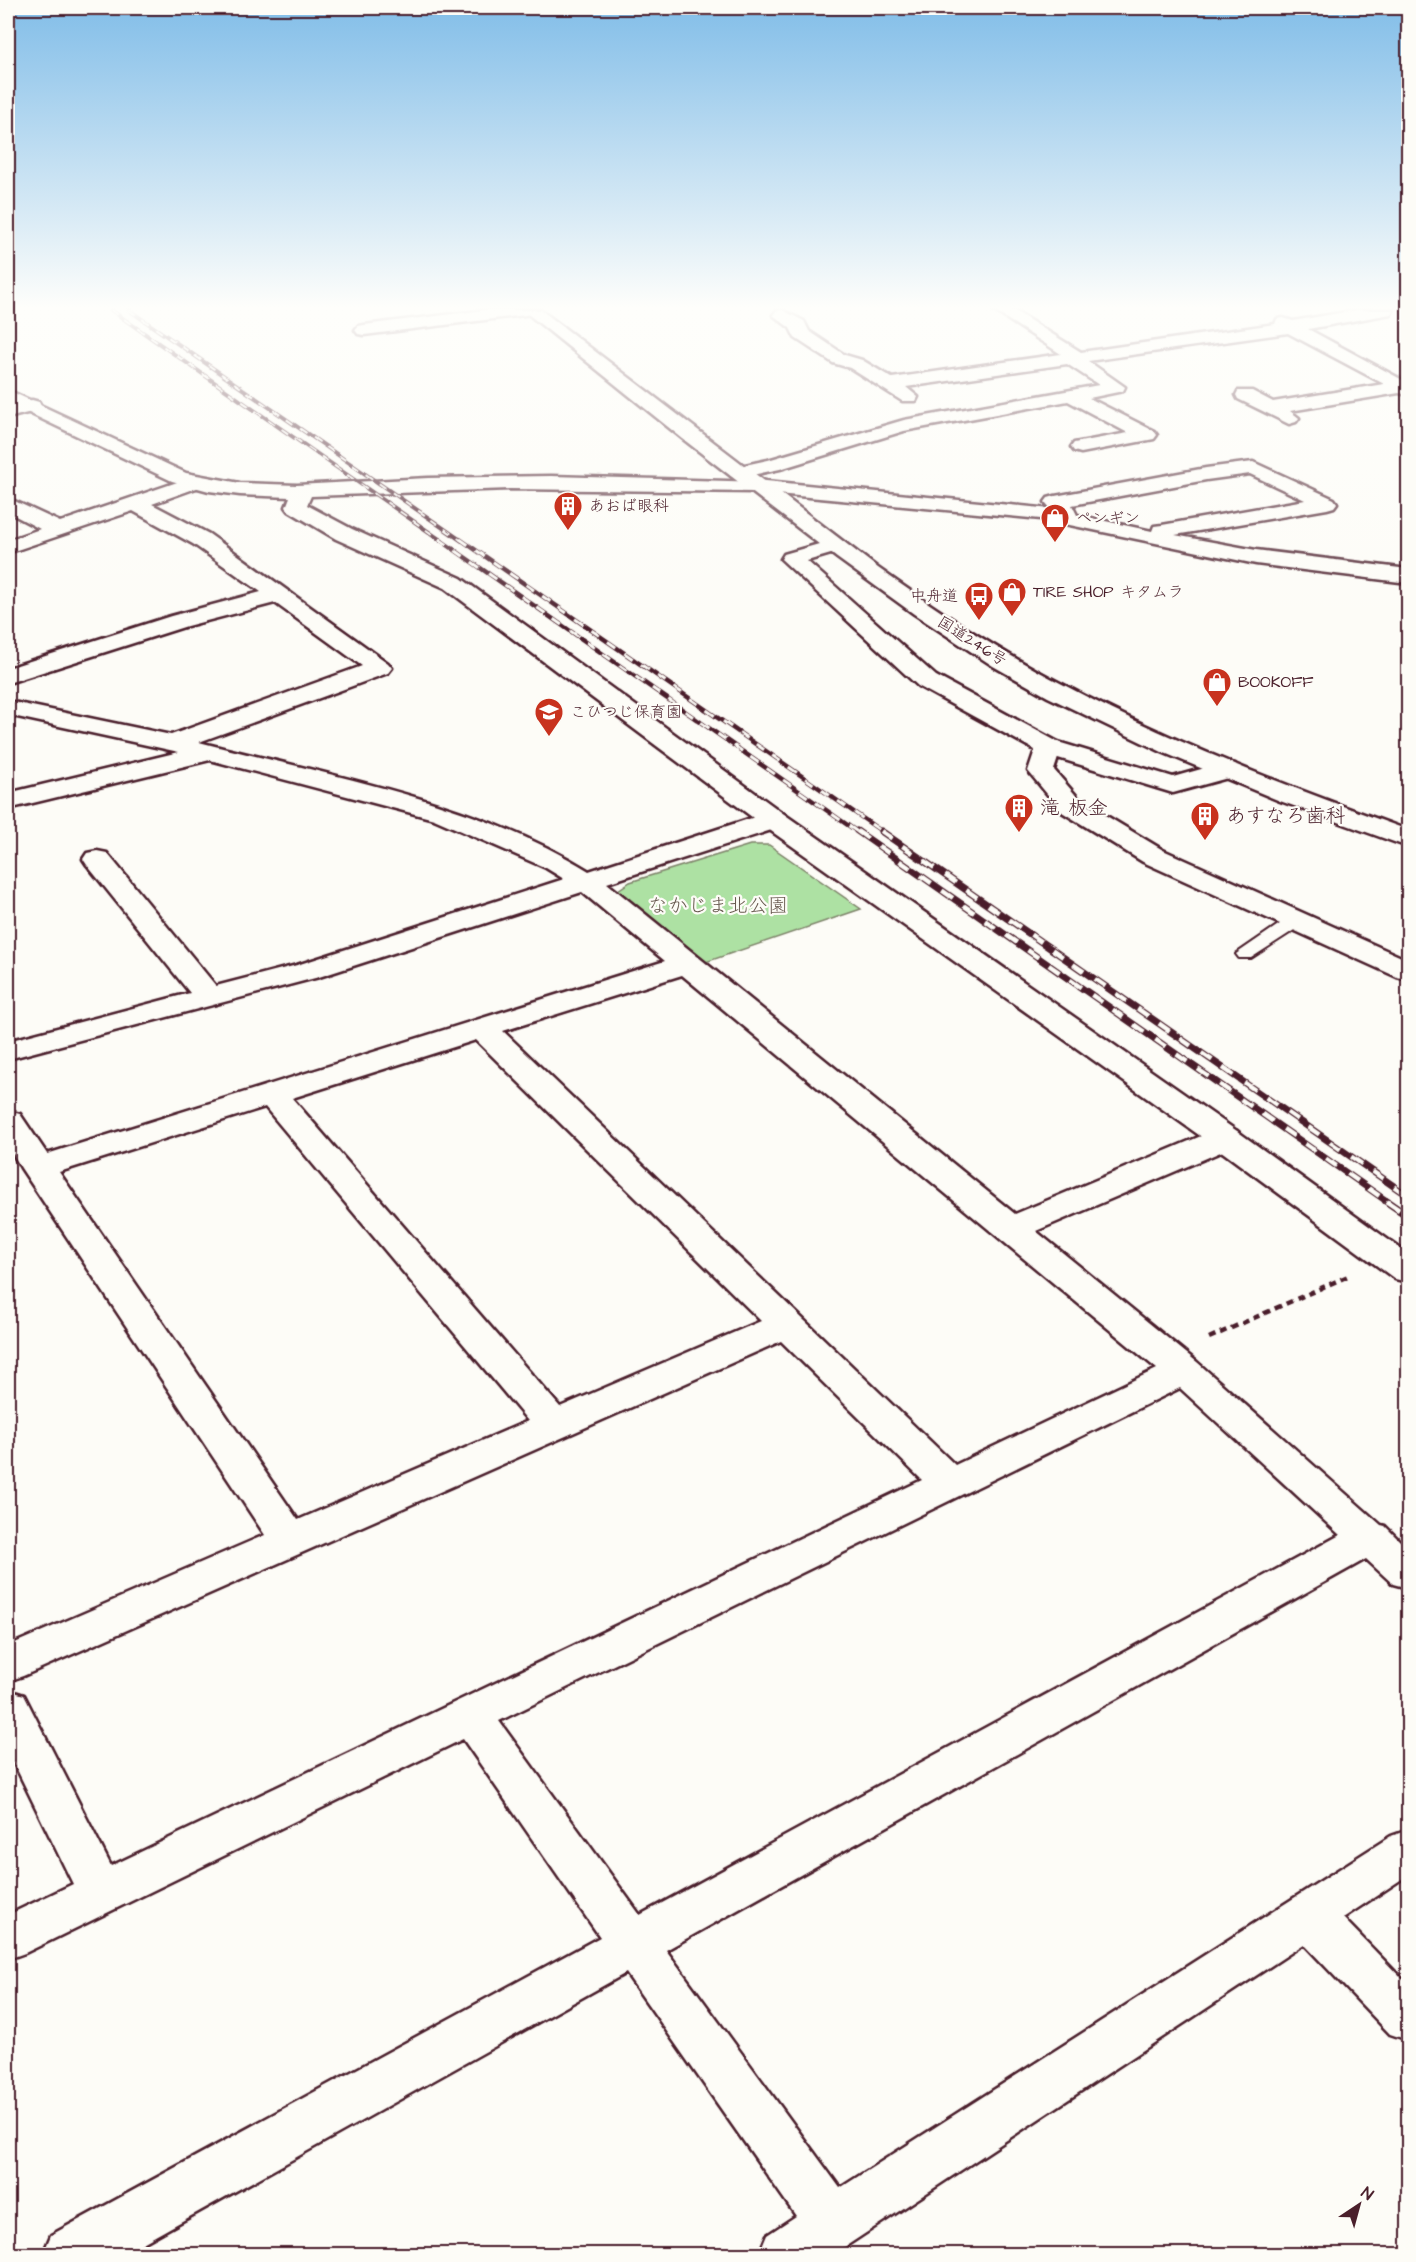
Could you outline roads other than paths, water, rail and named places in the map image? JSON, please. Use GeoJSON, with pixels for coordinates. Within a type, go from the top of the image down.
{"type":"FeatureCollection","features":[{"type":"Feature","properties":{"kind":"main road"},"geometry":{"type":"LineString","coordinates":[[54,416],[179,477],[195,482],[251,489],[554,481],[747,479],[1041,513],[1256,557],[1408,576]]}},
{"type":"Feature","properties":{"kind":"main road","name":"国道246号"},"geometry":{"type":"LineString","coordinates":[[666,416],[833,546],[948,627],[1031,677],[1135,730],[1226,770],[1408,839]]}},
{"type":"Feature","properties":{"kind":"main road"},"geometry":{"type":"LineString","coordinates":[[937,416],[940,418]]}},
{"type":"Feature","properties":{"kind":"main road"},"geometry":{"type":"LineString","coordinates":[[747,479],[763,468],[874,433],[955,416]]}},
{"type":"Feature","properties":{"kind":"main road"},"geometry":{"type":"LineString","coordinates":[[1081,447],[1155,438],[1111,416]]}},
{"type":"Feature","properties":{"kind":"main road"},"geometry":{"type":"LineString","coordinates":[[1285,416],[1289,418]]}},
{"type":"Feature","properties":{"kind":"main road"},"geometry":{"type":"LineString","coordinates":[[1068,518],[1066,510],[1055,502],[1195,476],[1253,468],[1327,503],[1140,535]]}},
{"type":"Feature","properties":{"kind":"main road"},"geometry":{"type":"LineString","coordinates":[[8,546],[195,482]]}},
{"type":"Feature","properties":{"kind":"main road"},"geometry":{"type":"LineString","coordinates":[[304,489],[296,507],[353,538],[453,583],[774,820],[1225,1138],[1399,1264]]}},
{"type":"Feature","properties":{"kind":"main road"},"geometry":{"type":"LineString","coordinates":[[8,504],[59,530]]}},
{"type":"Feature","properties":{"kind":"main road"},"geometry":{"type":"LineString","coordinates":[[136,504],[201,539],[380,668],[173,743]]}},
{"type":"Feature","properties":{"kind":"main road"},"geometry":{"type":"LineString","coordinates":[[833,546],[792,559],[927,681],[1049,747],[1173,785],[1226,770]]}},
{"type":"Feature","properties":{"kind":"main road"},"geometry":{"type":"LineString","coordinates":[[8,676],[179,621],[277,595]]}},
{"type":"Feature","properties":{"kind":"main road"},"geometry":{"type":"LineString","coordinates":[[8,708],[173,743],[443,813],[556,862],[585,880],[1176,1364],[1371,1537],[1408,1573]]}},
{"type":"Feature","properties":{"kind":"main road"},"geometry":{"type":"LineString","coordinates":[[1049,747],[1041,771],[1071,806],[1153,856],[1408,971]]}},
{"type":"Feature","properties":{"kind":"main road"},"geometry":{"type":"LineString","coordinates":[[8,801],[206,753]]}},
{"type":"Feature","properties":{"kind":"main road"},"geometry":{"type":"LineString","coordinates":[[8,1050],[308,971],[774,820]]}},
{"type":"Feature","properties":{"kind":"main road"},"geometry":{"type":"LineString","coordinates":[[97,859],[209,997]]}},
{"type":"Feature","properties":{"kind":"main road"},"geometry":{"type":"LineString","coordinates":[[38,1168],[685,964]]}},
{"type":"Feature","properties":{"kind":"main road"},"geometry":{"type":"LineString","coordinates":[[482,1028],[950,1484]]}},
{"type":"Feature","properties":{"kind":"main road"},"geometry":{"type":"LineString","coordinates":[[271,1094],[554,1426]]}},
{"type":"Feature","properties":{"kind":"main road"},"geometry":{"type":"LineString","coordinates":[[8,1121],[290,1540]]}},
{"type":"Feature","properties":{"kind":"main road"},"geometry":{"type":"LineString","coordinates":[[1011,1229],[1225,1138]]}},
{"type":"Feature","properties":{"kind":"main road"},"geometry":{"type":"LineString","coordinates":[[8,1664],[786,1324]]}},
{"type":"Feature","properties":{"kind":"main road"},"geometry":{"type":"LineString","coordinates":[[8,1938],[950,1484],[1176,1364]]}},
{"type":"Feature","properties":{"kind":"main road"},"geometry":{"type":"LineString","coordinates":[[70,2254],[1371,1537]]}},
{"type":"Feature","properties":{"kind":"main road"},"geometry":{"type":"LineString","coordinates":[[8,1707],[100,1893]]}},
{"type":"Feature","properties":{"kind":"main road"},"geometry":{"type":"LineString","coordinates":[[470,1715],[833,2224]]}},
{"type":"Feature","properties":{"kind":"main road"},"geometry":{"type":"LineString","coordinates":[[786,2254],[1408,1850]]}},
{"type":"Feature","properties":{"kind":"main road"},"geometry":{"type":"LineString","coordinates":[[1308,1916],[1408,2018]]}},
{"type":"Feature","properties":{"kind":"lane"},"geometry":{"type":"LineString","coordinates":[[1245,954],[1296,921]]}},
{"type":"Feature","properties":{"kind":"railway"},"geometry":{"type":"LineString","coordinates":[[262,416],[442,541]]}},
{"type":"Feature","properties":{"kind":"railway"},"geometry":{"type":"LineString","coordinates":[[281,416],[462,541]]}},
{"type":"Feature","properties":{"kind":"railway"},"geometry":{"type":"LineString","coordinates":[[439,539],[859,833]]}},
{"type":"Feature","properties":{"kind":"railway"},"geometry":{"type":"LineString","coordinates":[[460,539],[884,833]]}},
{"type":"Feature","properties":{"kind":"railway"},"geometry":{"type":"LineString","coordinates":[[857,831],[1388,1202]]}},
{"type":"Feature","properties":{"kind":"railway"},"geometry":{"type":"LineString","coordinates":[[881,831],[1408,1196]]}},
{"type":"Feature","properties":{"kind":"railway"},"geometry":{"type":"LineString","coordinates":[[1386,1201],[1408,1216]]}},
{"type":"Feature","properties":{"kind":"place","name":"あおば眼科"},"geometry":{"type":"Point","coordinates":[568,532]}},
{"type":"Feature","properties":{"kind":"place","name":"ペンギン"},"geometry":{"type":"Point","coordinates":[1055,544]}},
{"type":"Feature","properties":{"kind":"place","name":"TIRE SHOP キタムラ"},"geometry":{"type":"Point","coordinates":[1012,618]}},
{"type":"Feature","properties":{"kind":"place","name":"中舟道"},"geometry":{"type":"Point","coordinates":[979,622]}},
{"type":"Feature","properties":{"kind":"place","name":"BOOKOFF"},"geometry":{"type":"Point","coordinates":[1217,708]}},
{"type":"Feature","properties":{"kind":"place","name":"こひつじ保育園"},"geometry":{"type":"Point","coordinates":[549,738]}},
{"type":"Feature","properties":{"kind":"place","name":"滝 板金"},"geometry":{"type":"Point","coordinates":[1019,834]}},
{"type":"Feature","properties":{"kind":"place","name":"あすなろ歯科"},"geometry":{"type":"Point","coordinates":[1205,842]}},
{"type":"Feature","properties":{"kind":"park label","name":"なかじま北公園"},"geometry":{"type":"Point","coordinates":[718,906]}}]}
